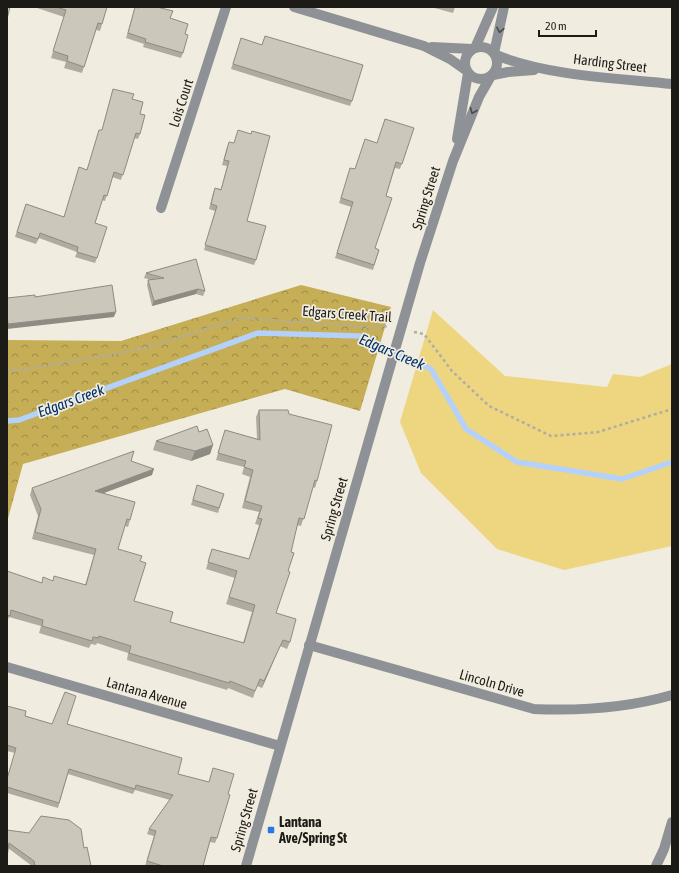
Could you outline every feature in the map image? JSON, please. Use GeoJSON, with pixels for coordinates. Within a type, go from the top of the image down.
{"type":"FeatureCollection","features":[{"type":"Feature","properties":{"kind":"street","name":"Lois Court"},"geometry":{"type":"LineString","coordinates":[[161,208],[226,7]]}},
{"type":"Feature","properties":{"kind":"street"},"geometry":{"type":"LineString","coordinates":[[294,7],[424,46],[450,59],[476,79],[481,80],[492,76],[498,66],[495,54],[504,7]]}},
{"type":"Feature","properties":{"kind":"street"},"geometry":{"type":"LineString","coordinates":[[468,72],[466,57],[474,48],[493,7]]}},
{"type":"Feature","properties":{"kind":"street"},"geometry":{"type":"LineString","coordinates":[[424,46],[486,47],[495,54]]}},
{"type":"Feature","properties":{"kind":"street","name":"Harding Street"},"geometry":{"type":"LineString","coordinates":[[495,54],[510,61],[544,69],[672,84]]}},
{"type":"Feature","properties":{"kind":"street","name":"Harding Street"},"geometry":{"type":"LineString","coordinates":[[492,76],[508,72],[544,69]]}},
{"type":"Feature","properties":{"kind":"street","name":"Spring Street"},"geometry":{"type":"LineString","coordinates":[[453,161],[468,72]]}},
{"type":"Feature","properties":{"kind":"street","name":"Spring Street"},"geometry":{"type":"LineString","coordinates":[[246,866],[401,328],[453,161],[479,97],[492,76]]}},
{"type":"Feature","properties":{"kind":"street","name":"Lincoln Drive"},"geometry":{"type":"LineString","coordinates":[[309,645],[534,709],[558,710],[619,706],[650,702],[672,696]]}},
{"type":"Feature","properties":{"kind":"street","name":"Lantana Avenue"},"geometry":{"type":"LineString","coordinates":[[7,667],[280,746]]}},
{"type":"Feature","properties":{"kind":"street"},"geometry":{"type":"LineString","coordinates":[[656,866],[664,849],[672,822]]}},
{"type":"Feature","properties":{"kind":"path","name":"Edgars Creek Trail"},"geometry":{"type":"LineString","coordinates":[[7,370],[15,371],[142,349],[241,318],[380,328],[385,325],[424,334],[452,371],[489,406],[551,436],[598,432],[672,409]]}},
{"type":"Feature","properties":{"kind":"green space"},"geometry":{"type":"Polygon","coordinates":[[[301,285],[391,307],[360,411],[285,389],[23,464],[7,522],[7,340],[121,341],[301,285]]]}},
{"type":"Feature","properties":{"kind":"shaded area"},"geometry":{"type":"Polygon","coordinates":[[[433,310],[505,376],[607,387],[613,374],[640,377],[672,364],[672,546],[564,570],[497,549],[421,473],[400,422],[433,310]]]}},
{"type":"Feature","properties":{"kind":"building"},"geometry":{"type":"Polygon","coordinates":[[[7,7],[10,7],[7,19],[7,7]]]}},
{"type":"Feature","properties":{"kind":"building"},"geometry":{"type":"Polygon","coordinates":[[[56,7],[107,7],[102,24],[98,23],[84,67],[67,61],[68,56],[53,51],[66,10],[56,7]]]}},
{"type":"Feature","properties":{"kind":"building"},"geometry":{"type":"Polygon","coordinates":[[[135,7],[157,7],[173,11],[170,18],[188,24],[185,34],[188,35],[183,53],[145,42],[146,39],[128,33],[135,7]]]}},
{"type":"Feature","properties":{"kind":"building"},"geometry":{"type":"Polygon","coordinates":[[[265,36],[363,65],[352,101],[233,64],[241,38],[262,45],[265,36]]]}},
{"type":"Feature","properties":{"kind":"building"},"geometry":{"type":"Polygon","coordinates":[[[113,89],[134,94],[132,99],[143,102],[140,114],[145,115],[140,134],[136,133],[123,175],[114,172],[107,196],[104,195],[95,223],[107,227],[97,258],[77,252],[78,247],[40,233],[38,239],[17,232],[26,204],[64,217],[79,167],[87,170],[99,130],[102,130],[113,89]]]}},
{"type":"Feature","properties":{"kind":"building"},"geometry":{"type":"Polygon","coordinates":[[[385,119],[414,128],[402,164],[396,162],[386,196],[392,198],[375,248],[379,250],[374,265],[337,253],[353,202],[341,198],[350,168],[355,169],[365,139],[377,143],[385,119]]]}},
{"type":"Feature","properties":{"kind":"building"},"geometry":{"type":"Polygon","coordinates":[[[238,130],[251,134],[252,131],[270,136],[247,221],[266,226],[256,260],[205,245],[217,206],[211,204],[215,188],[221,190],[229,161],[224,160],[229,142],[234,143],[238,130]]]}},
{"type":"Feature","properties":{"kind":"building"},"geometry":{"type":"Polygon","coordinates":[[[196,259],[205,291],[198,289],[154,301],[148,280],[164,278],[146,273],[196,259]]]}},
{"type":"Feature","properties":{"kind":"building"},"geometry":{"type":"Polygon","coordinates":[[[112,285],[116,312],[8,324],[7,298],[35,295],[35,297],[112,285]]]}},
{"type":"Feature","properties":{"kind":"building"},"geometry":{"type":"Polygon","coordinates":[[[259,410],[288,410],[289,414],[332,425],[317,481],[315,480],[304,519],[299,518],[291,552],[294,553],[288,571],[290,572],[276,613],[296,619],[290,642],[283,640],[264,681],[260,679],[255,691],[230,681],[229,683],[129,653],[131,646],[99,636],[99,638],[93,637],[92,641],[42,626],[43,620],[11,610],[10,616],[7,615],[7,571],[42,583],[43,577],[53,581],[54,576],[86,585],[96,549],[35,532],[41,509],[32,488],[134,451],[131,461],[154,469],[95,491],[135,502],[130,520],[127,519],[118,549],[142,556],[140,561],[146,563],[134,601],[173,612],[170,622],[244,643],[255,605],[229,597],[237,571],[208,562],[212,549],[249,559],[262,519],[258,518],[262,506],[245,501],[253,470],[244,467],[246,461],[218,453],[225,430],[260,440],[259,410]]]}},
{"type":"Feature","properties":{"kind":"building"},"geometry":{"type":"Polygon","coordinates":[[[197,426],[199,432],[207,429],[213,445],[195,451],[156,441],[197,426]]]}},
{"type":"Feature","properties":{"kind":"building"},"geometry":{"type":"Polygon","coordinates":[[[197,485],[224,494],[219,508],[193,500],[197,485]]]}},
{"type":"Feature","properties":{"kind":"building"},"geometry":{"type":"Polygon","coordinates":[[[65,692],[76,696],[67,724],[182,758],[178,774],[209,782],[213,768],[234,774],[228,794],[230,795],[217,838],[211,837],[203,866],[163,866],[147,861],[156,831],[149,829],[173,795],[136,785],[135,789],[69,769],[59,803],[7,787],[7,779],[16,748],[7,745],[7,706],[26,711],[25,716],[52,724],[65,692]]]}},
{"type":"Feature","properties":{"kind":"building"},"geometry":{"type":"Polygon","coordinates":[[[41,816],[69,820],[81,829],[84,848],[87,847],[91,866],[35,866],[34,861],[9,843],[7,857],[7,830],[29,833],[41,816]]]}},
{"type":"Feature","properties":{"kind":"waterway","name":"Edgars Creek"},"geometry":{"type":"LineString","coordinates":[[7,421],[19,420],[258,333],[360,336],[431,369],[466,429],[517,462],[622,479],[672,462]]}},
{"type":"Feature","properties":{"kind":"place","name":"Lantana Ave/Spring St"},"geometry":{"type":"Point","coordinates":[271,830]}}]}
